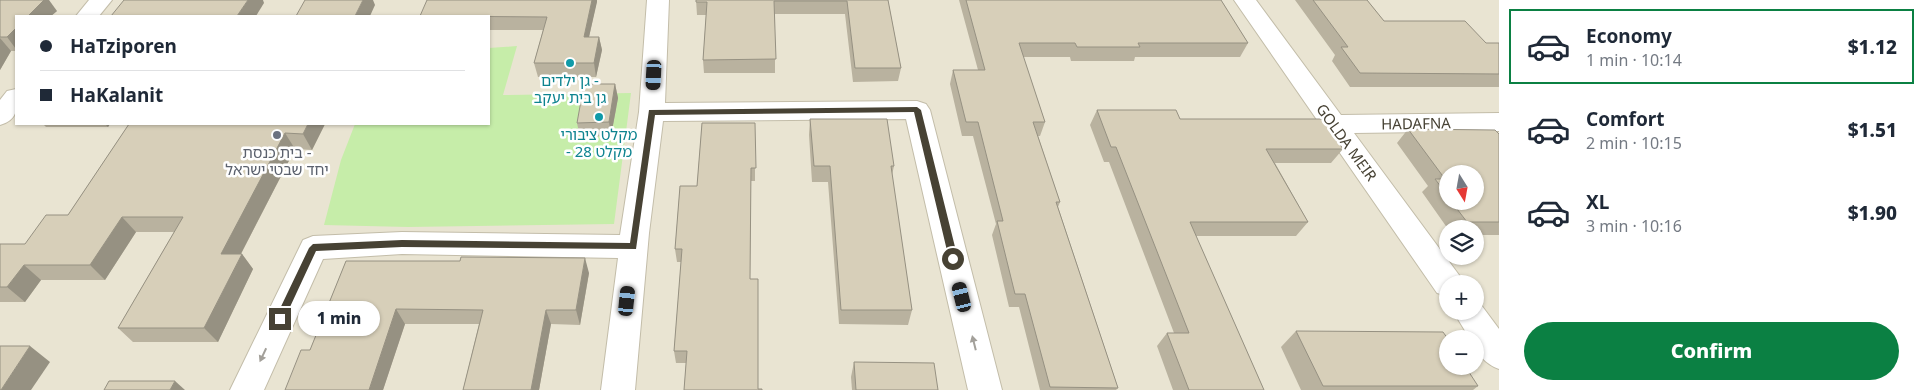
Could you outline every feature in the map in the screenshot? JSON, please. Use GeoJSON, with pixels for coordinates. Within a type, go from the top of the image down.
{"type":"FeatureCollection","features":[{"type":"Feature","properties":{"kind":"street"},"geometry":{"type":"LineString","coordinates":[[88,15],[101,0]]}},
{"type":"Feature","properties":{"kind":"street"},"geometry":{"type":"LineString","coordinates":[[618,390],[633,247],[652,112],[658,0]]}},
{"type":"Feature","properties":{"kind":"street","name":"GOLDA MEIR"},"geometry":{"type":"LineString","coordinates":[[1245,0],[1442,275]]}},
{"type":"Feature","properties":{"kind":"street"},"geometry":{"type":"LineString","coordinates":[[0,116],[15,98]]}},
{"type":"Feature","properties":{"kind":"street"},"geometry":{"type":"LineString","coordinates":[[652,112],[917,110],[985,390]]}},
{"type":"Feature","properties":{"kind":"street","name":"HADAFNA"},"geometry":{"type":"LineString","coordinates":[[1334,124],[1499,122]]}},
{"type":"Feature","properties":{"kind":"street"},"geometry":{"type":"LineString","coordinates":[[247,390],[313,248],[402,243],[633,247]]}},
{"type":"Feature","properties":{"kind":"street"},"geometry":{"type":"LineString","coordinates":[[1474,320],[1499,355]]}},
{"type":"Feature","properties":{"kind":"shaded area"},"geometry":{"type":"Polygon","coordinates":[[[0,0],[1499,0],[1499,390],[0,390],[0,0]]]}},
{"type":"Feature","properties":{"kind":"green space"},"geometry":{"type":"Polygon","coordinates":[[[517,46],[503,95],[631,93],[614,224],[408,227],[324,225],[341,160],[355,125],[490,125],[490,48],[517,46]]]}},
{"type":"Feature","properties":{"kind":"building"},"geometry":{"type":"Polygon","coordinates":[[[0,0],[44,0],[29,15],[15,15],[15,29],[7,37],[0,37],[0,0]]]}},
{"type":"Feature","properties":{"kind":"building"},"geometry":{"type":"Polygon","coordinates":[[[124,0],[248,0],[238,15],[112,15],[124,0]]]}},
{"type":"Feature","properties":{"kind":"building"},"geometry":{"type":"Polygon","coordinates":[[[305,0],[363,0],[356,15],[297,15],[305,0]]]}},
{"type":"Feature","properties":{"kind":"building"},"geometry":{"type":"Polygon","coordinates":[[[427,0],[592,0],[584,37],[599,37],[594,63],[534,63],[547,17],[420,15],[427,0]]]}},
{"type":"Feature","properties":{"kind":"building"},"geometry":{"type":"Polygon","coordinates":[[[696,0],[888,0],[901,68],[855,68],[847,1],[774,1],[776,59],[703,60],[707,2],[696,2],[696,0]]]}},
{"type":"Feature","properties":{"kind":"building"},"geometry":{"type":"Polygon","coordinates":[[[966,0],[1221,0],[1248,43],[1138,43],[1140,47],[1077,47],[1075,43],[1019,43],[1045,122],[1033,122],[1060,202],[1056,202],[1118,388],[1050,387],[1025,294],[1015,294],[997,221],[1003,221],[978,122],[966,122],[953,70],[985,70],[966,0]]]}},
{"type":"Feature","properties":{"kind":"building"},"geometry":{"type":"Polygon","coordinates":[[[1313,0],[1367,0],[1384,21],[1465,21],[1486,43],[1499,43],[1499,74],[1360,73],[1341,47],[1348,47],[1313,0]]]}},
{"type":"Feature","properties":{"kind":"building"},"geometry":{"type":"Polygon","coordinates":[[[584,84],[615,84],[609,122],[577,123],[584,84]]]}},
{"type":"Feature","properties":{"kind":"building"},"geometry":{"type":"Polygon","coordinates":[[[1097,110],[1176,110],[1180,119],[1323,119],[1343,149],[1266,149],[1308,222],[1190,222],[1264,390],[1189,390],[1167,333],[1189,333],[1116,147],[1111,147],[1097,110]]]}},
{"type":"Feature","properties":{"kind":"building"},"geometry":{"type":"Polygon","coordinates":[[[810,119],[887,119],[894,166],[891,166],[912,310],[841,310],[830,166],[814,166],[810,119]]]}},
{"type":"Feature","properties":{"kind":"building"},"geometry":{"type":"Polygon","coordinates":[[[702,123],[755,123],[756,168],[751,168],[750,279],[758,279],[758,389],[762,390],[684,390],[687,351],[674,351],[682,249],[675,249],[680,186],[697,186],[702,123]]]}},
{"type":"Feature","properties":{"kind":"building"},"geometry":{"type":"Polygon","coordinates":[[[128,125],[308,125],[303,134],[285,133],[221,254],[242,254],[204,328],[118,328],[183,217],[122,217],[90,265],[24,265],[7,287],[0,287],[0,244],[25,244],[46,215],[68,215],[128,125]]]}},
{"type":"Feature","properties":{"kind":"building"},"geometry":{"type":"Polygon","coordinates":[[[1408,129],[1495,130],[1499,134],[1499,222],[1465,220],[1458,210],[1484,210],[1484,165],[1439,165],[1439,171],[1408,129]]]}},
{"type":"Feature","properties":{"kind":"building"},"geometry":{"type":"Polygon","coordinates":[[[461,257],[585,258],[576,310],[546,310],[531,390],[463,390],[483,310],[396,309],[369,390],[285,390],[301,350],[310,350],[346,261],[460,261],[461,257]]]}},
{"type":"Feature","properties":{"kind":"building"},"geometry":{"type":"Polygon","coordinates":[[[1296,331],[1439,332],[1439,375],[1471,375],[1478,386],[1323,386],[1296,331]]]}},
{"type":"Feature","properties":{"kind":"building"},"geometry":{"type":"Polygon","coordinates":[[[0,346],[30,346],[1,390],[0,390],[0,346]]]}},
{"type":"Feature","properties":{"kind":"building"},"geometry":{"type":"Polygon","coordinates":[[[854,362],[934,363],[938,390],[856,390],[854,362]]]}},
{"type":"Feature","properties":{"kind":"building"},"geometry":{"type":"Polygon","coordinates":[[[109,381],[175,381],[170,390],[104,390],[109,381]]]}},
{"type":"Feature","properties":{"kind":"place","name":"גן ילדים - גן בית יעקב"},"geometry":{"type":"Point","coordinates":[570,63]}},
{"type":"Feature","properties":{"kind":"place","name":"מקלט ציבורי - מקלט 28"},"geometry":{"type":"Point","coordinates":[599,117]}},
{"type":"Feature","properties":{"kind":"place","name":"בית כנסת - יחד שבטי ישראל"},"geometry":{"type":"Point","coordinates":[277,135]}},
{"type":"Feature","properties":{"kind":"route"},"geometry":{"type":"LineString","coordinates":[[280,319],[313,248],[402,243],[633,247],[652,112],[917,110],[953,259]]}}]}
